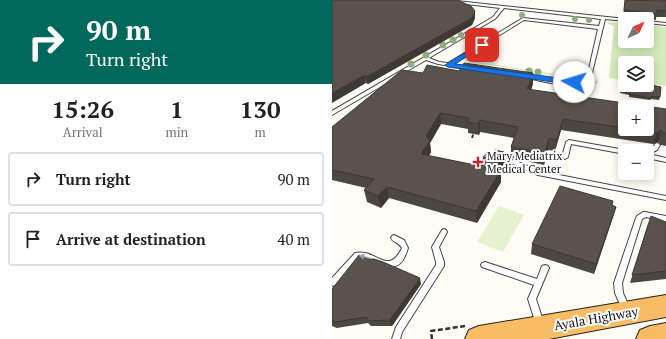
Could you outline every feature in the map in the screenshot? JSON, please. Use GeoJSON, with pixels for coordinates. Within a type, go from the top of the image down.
{"type":"FeatureCollection","features":[{"type":"Feature","properties":{"kind":"highway","name":"Ayala Highway"},"geometry":{"type":"LineString","coordinates":[[472,332],[527,333],[666,306]]}},
{"type":"Feature","properties":{"kind":"highway"},"geometry":{"type":"LineString","coordinates":[[650,339],[666,336]]}},
{"type":"Feature","properties":{"kind":"lane"},"geometry":{"type":"LineString","coordinates":[[644,0],[666,2]]}},
{"type":"Feature","properties":{"kind":"lane"},"geometry":{"type":"LineString","coordinates":[[638,4],[652,5],[654,4],[654,1]]}},
{"type":"Feature","properties":{"kind":"lane"},"geometry":{"type":"LineString","coordinates":[[454,2],[618,19]]}},
{"type":"Feature","properties":{"kind":"lane"},"geometry":{"type":"LineString","coordinates":[[332,113],[494,18],[502,8]]}},
{"type":"Feature","properties":{"kind":"lane"},"geometry":{"type":"LineString","coordinates":[[522,76],[571,83],[584,79],[590,73],[603,18]]}},
{"type":"Feature","properties":{"kind":"lane"},"geometry":{"type":"LineString","coordinates":[[443,69],[523,19],[601,28]]}},
{"type":"Feature","properties":{"kind":"lane"},"geometry":{"type":"LineString","coordinates":[[654,23],[666,24]]}},
{"type":"Feature","properties":{"kind":"lane"},"geometry":{"type":"LineString","coordinates":[[426,58],[448,65],[477,69]]}},
{"type":"Feature","properties":{"kind":"lane"},"geometry":{"type":"LineString","coordinates":[[565,157],[569,142],[618,151]]}},
{"type":"Feature","properties":{"kind":"lane"},"geometry":{"type":"LineString","coordinates":[[654,150],[658,145]]}},
{"type":"Feature","properties":{"kind":"lane"},"geometry":{"type":"LineString","coordinates":[[487,157],[514,162],[538,173],[666,198]]}},
{"type":"Feature","properties":{"kind":"lane"},"geometry":{"type":"LineString","coordinates":[[654,157],[666,160]]}},
{"type":"Feature","properties":{"kind":"lane"},"geometry":{"type":"LineString","coordinates":[[628,313],[620,293],[618,283],[640,218],[645,214],[666,219]]}},
{"type":"Feature","properties":{"kind":"lane"},"geometry":{"type":"LineString","coordinates":[[396,339],[399,330],[440,266],[435,247],[444,232]]}},
{"type":"Feature","properties":{"kind":"lane"},"geometry":{"type":"LineString","coordinates":[[332,283],[358,255],[363,255],[387,265],[394,264],[405,248],[402,242],[394,238]]}},
{"type":"Feature","properties":{"kind":"lane"},"geometry":{"type":"LineString","coordinates":[[485,265],[539,283]]}},
{"type":"Feature","properties":{"kind":"lane"},"geometry":{"type":"LineString","coordinates":[[527,333],[532,299],[545,268]]}},
{"type":"Feature","properties":{"kind":"path"},"geometry":{"type":"LineString","coordinates":[[472,138],[475,131]]}},
{"type":"Feature","properties":{"kind":"path"},"geometry":{"type":"LineString","coordinates":[[432,339],[432,331],[472,332]]}},
{"type":"Feature","properties":{"kind":"green space"},"geometry":{"type":"Polygon","coordinates":[[[607,22],[618,23],[618,48],[654,48],[654,26],[666,27],[666,86],[654,84],[654,56],[618,56],[618,79],[609,78],[614,26],[608,24],[607,22]]]}},
{"type":"Feature","properties":{"kind":"green space"},"geometry":{"type":"Polygon","coordinates":[[[470,57],[470,61],[568,76],[571,72],[580,75],[570,78],[465,61],[470,57]]]}},
{"type":"Feature","properties":{"kind":"green space"},"geometry":{"type":"Polygon","coordinates":[[[594,80],[598,81],[584,109],[579,97],[581,89],[576,89],[576,86],[588,85],[594,80]]]}},
{"type":"Feature","properties":{"kind":"green space"},"geometry":{"type":"Polygon","coordinates":[[[499,206],[524,215],[503,252],[477,242],[499,206]]]}},
{"type":"Feature","properties":{"kind":"building"},"geometry":{"type":"Polygon","coordinates":[[[332,0],[457,0],[471,6],[475,11],[472,18],[366,77],[364,75],[332,93],[332,0]]]}},
{"type":"Feature","properties":{"kind":"building"},"geometry":{"type":"Polygon","coordinates":[[[625,0],[666,0],[666,11],[657,10],[657,14],[654,14],[654,12],[624,10],[625,0]]]}},
{"type":"Feature","properties":{"kind":"building"},"geometry":{"type":"Polygon","coordinates":[[[464,63],[533,73],[527,89],[618,102],[618,127],[563,119],[557,140],[549,138],[545,153],[511,147],[518,127],[480,120],[478,124],[467,122],[469,118],[440,113],[426,136],[430,141],[421,154],[480,166],[484,157],[491,158],[495,150],[504,152],[496,169],[501,170],[476,211],[387,187],[378,196],[364,190],[374,179],[332,170],[332,127],[402,70],[423,73],[427,65],[459,71],[464,63]]]}},
{"type":"Feature","properties":{"kind":"building"},"geometry":{"type":"Polygon","coordinates":[[[654,86],[661,87],[660,97],[651,96],[651,98],[629,94],[630,92],[654,92],[654,86]]]}},
{"type":"Feature","properties":{"kind":"building"},"geometry":{"type":"Polygon","coordinates":[[[654,107],[666,109],[666,134],[661,130],[657,133],[654,133],[654,107]]]}},
{"type":"Feature","properties":{"kind":"building"},"geometry":{"type":"Polygon","coordinates":[[[560,186],[613,201],[612,205],[616,207],[596,264],[532,244],[560,186]]]}},
{"type":"Feature","properties":{"kind":"building"},"geometry":{"type":"Polygon","coordinates":[[[651,216],[666,222],[666,271],[632,275],[651,216]]]}},
{"type":"Feature","properties":{"kind":"building"},"geometry":{"type":"Polygon","coordinates":[[[359,255],[368,259],[383,262],[420,278],[390,320],[369,321],[366,317],[335,322],[332,321],[332,289],[359,255]]]}},
{"type":"Feature","properties":{"kind":"place","name":"Mary Mediatrix Medical Center"},"geometry":{"type":"Point","coordinates":[478,162]}},
{"type":"Feature","properties":{"kind":"route"},"geometry":{"type":"LineString","coordinates":[[482,45],[448,65],[574,82]]}}]}
